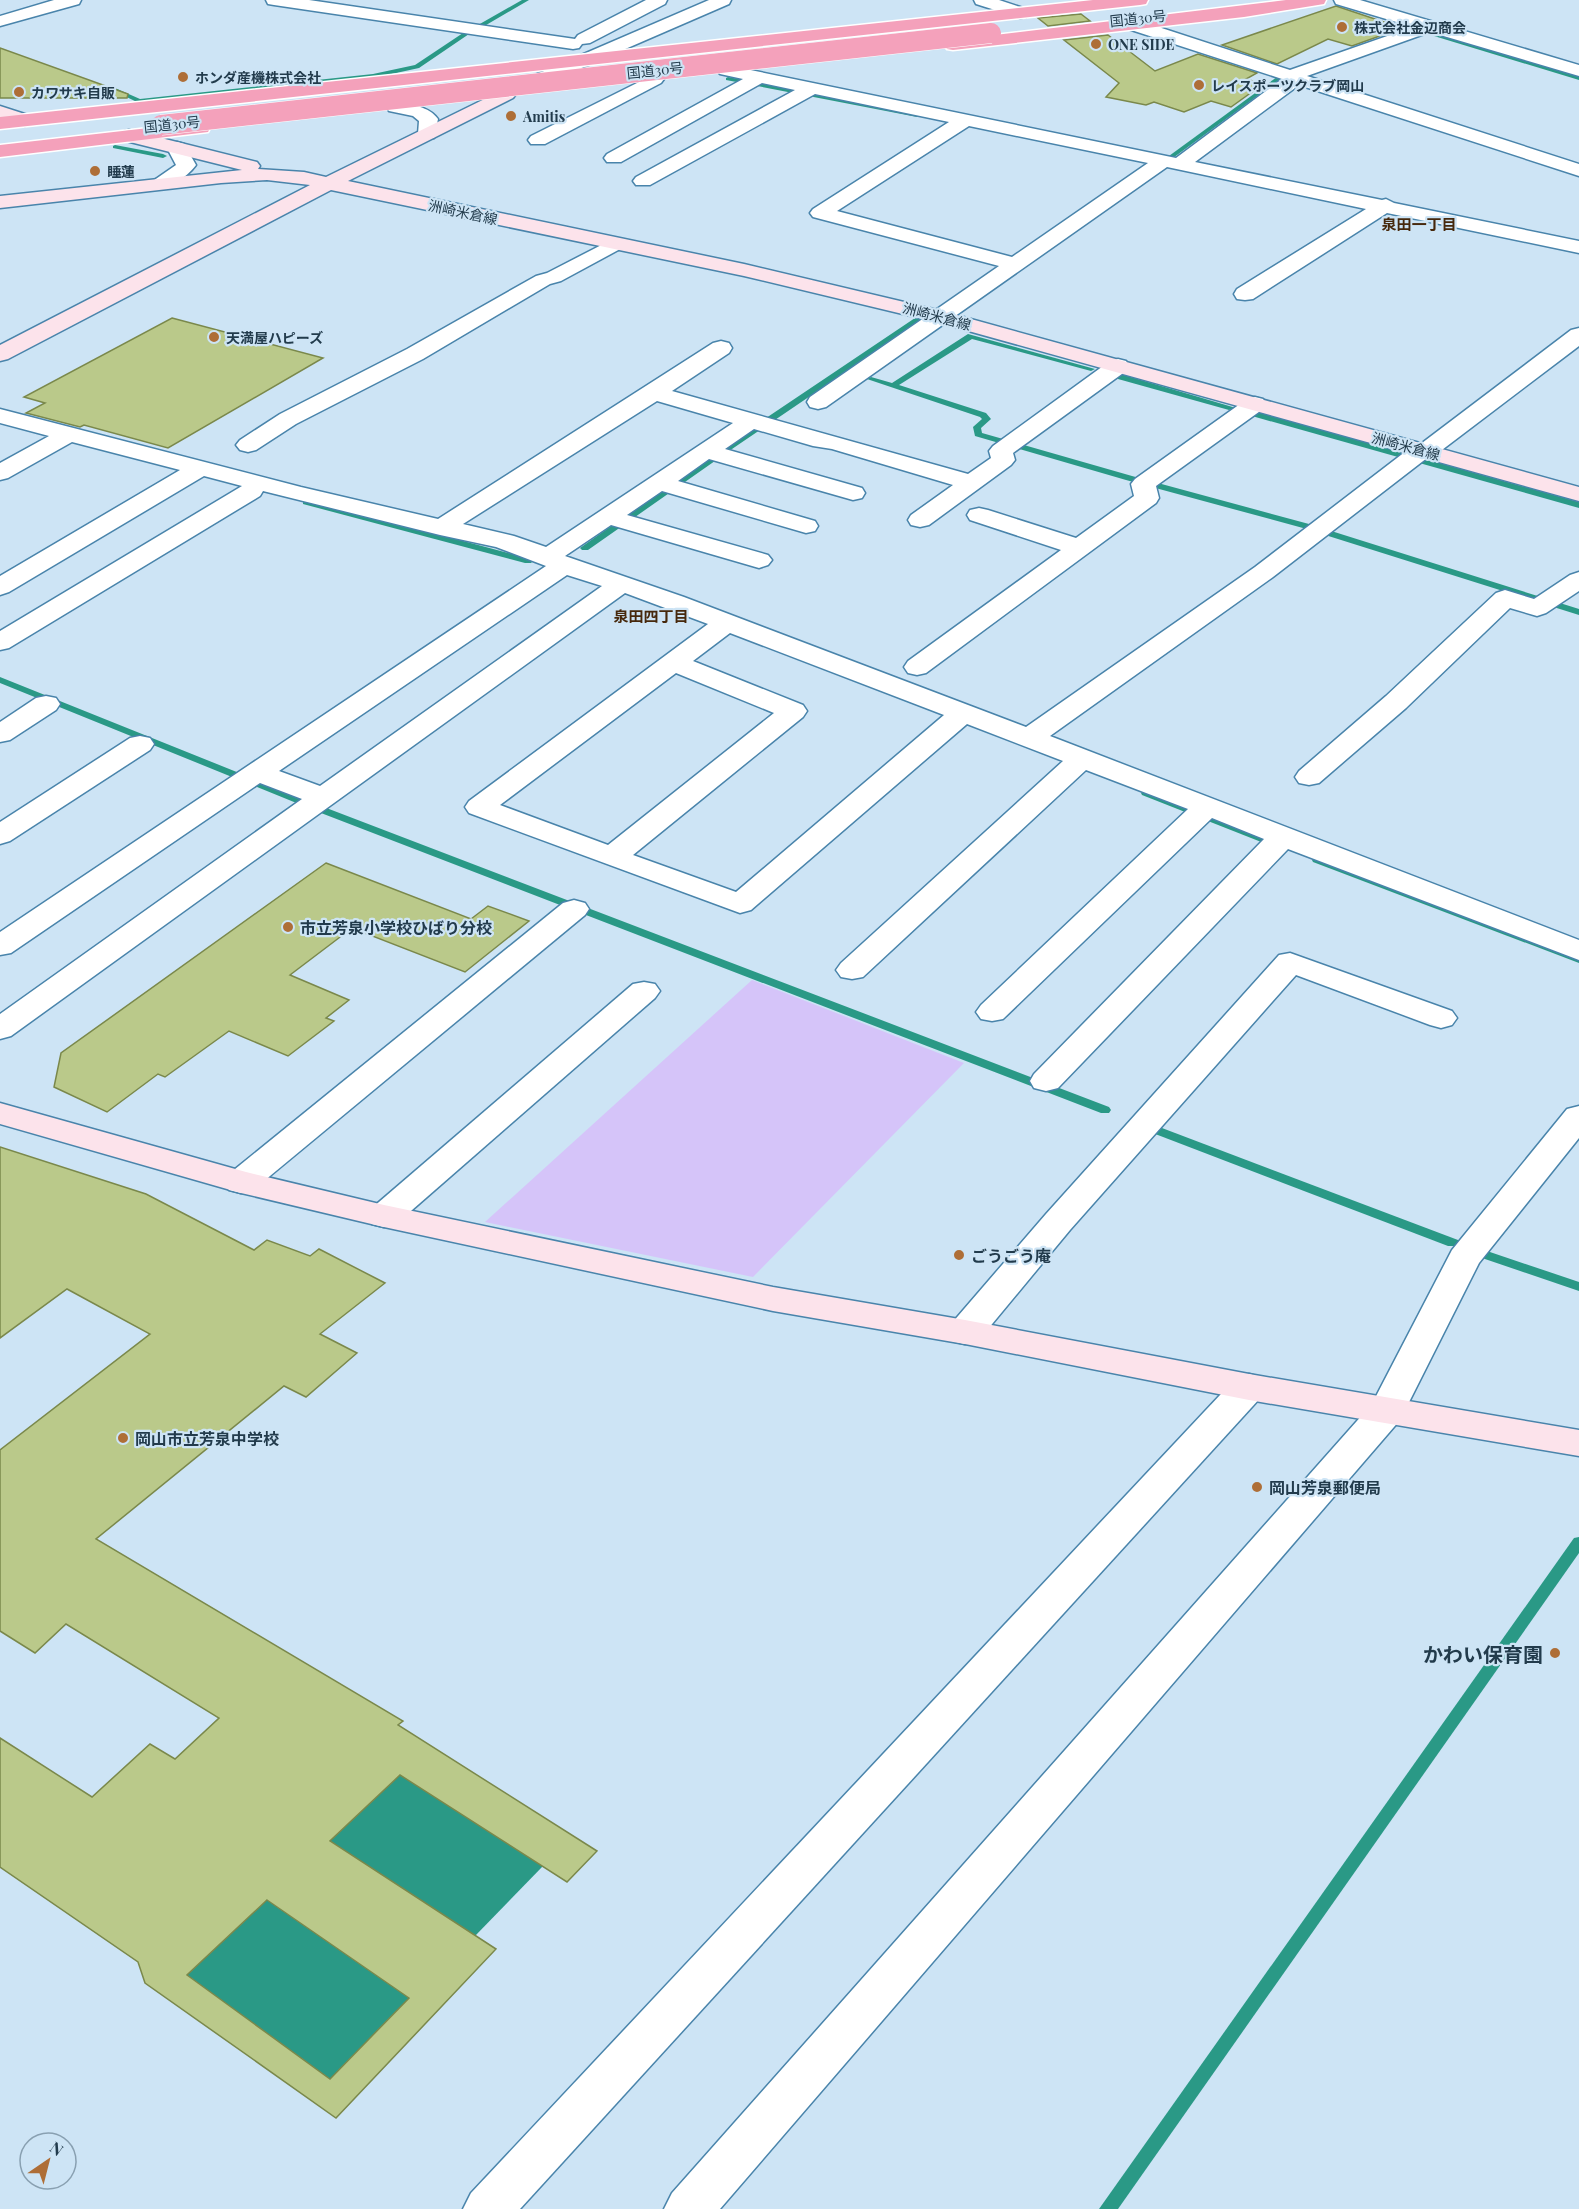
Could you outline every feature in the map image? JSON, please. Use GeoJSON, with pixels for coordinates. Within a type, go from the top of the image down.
{"type":"FeatureCollection","features":[{"type":"Feature","properties":{"kind":"highway"},"geometry":{"type":"LineString","coordinates":[[583,51],[674,51],[1140,0]]}},
{"type":"Feature","properties":{"kind":"highway","name":"国道30号"},"geometry":{"type":"LineString","coordinates":[[986,29],[1205,0]]}},
{"type":"Feature","properties":{"kind":"highway","name":"国道30号"},"geometry":{"type":"LineString","coordinates":[[0,143],[160,120],[986,29],[1311,0]]}},
{"type":"Feature","properties":{"kind":"highway"},"geometry":{"type":"LineString","coordinates":[[0,151],[1244,12],[1318,0]]}},
{"type":"Feature","properties":{"kind":"highway"},"geometry":{"type":"LineString","coordinates":[[0,123],[540,64]]}},
{"type":"Feature","properties":{"kind":"highway","name":"国道30号"},"geometry":{"type":"LineString","coordinates":[[0,132],[160,120]]}},
{"type":"Feature","properties":{"kind":"main road"},"geometry":{"type":"LineString","coordinates":[[0,354],[327,184],[507,94]]}},
{"type":"Feature","properties":{"kind":"main road"},"geometry":{"type":"LineString","coordinates":[[0,112],[24,120]]}},
{"type":"Feature","properties":{"kind":"main road","name":"洲崎米倉線"},"geometry":{"type":"LineString","coordinates":[[129,136],[286,175],[755,272],[942,316],[1255,404],[1418,454],[1579,494]]}},
{"type":"Feature","properties":{"kind":"main road","name":"洲崎米倉線"},"geometry":{"type":"LineString","coordinates":[[0,202],[160,183],[248,175],[286,175]]}},
{"type":"Feature","properties":{"kind":"main road"},"geometry":{"type":"LineString","coordinates":[[0,1113],[242,1182],[384,1216],[773,1299],[965,1332],[1249,1387],[1579,1443]]}},
{"type":"Feature","properties":{"kind":"street"},"geometry":{"type":"LineString","coordinates":[[0,21],[73,0]]}},
{"type":"Feature","properties":{"kind":"street"},"geometry":{"type":"LineString","coordinates":[[274,0],[320,3],[475,29],[583,51],[658,0]]}},
{"type":"Feature","properties":{"kind":"street"},"geometry":{"type":"LineString","coordinates":[[507,94],[583,51],[690,0]]}},
{"type":"Feature","properties":{"kind":"street"},"geometry":{"type":"LineString","coordinates":[[674,51],[654,45],[648,39],[651,34],[723,0]]}},
{"type":"Feature","properties":{"kind":"street"},"geometry":{"type":"LineString","coordinates":[[982,0],[1020,13]]}},
{"type":"Feature","properties":{"kind":"street"},"geometry":{"type":"LineString","coordinates":[[1342,0],[1423,29],[1579,71]]}},
{"type":"Feature","properties":{"kind":"street"},"geometry":{"type":"LineString","coordinates":[[1131,24],[1579,170]]}},
{"type":"Feature","properties":{"kind":"street"},"geometry":{"type":"LineString","coordinates":[[507,94],[540,64],[666,27]]}},
{"type":"Feature","properties":{"kind":"street"},"geometry":{"type":"LineString","coordinates":[[818,402],[942,316],[1009,262],[1167,162],[1293,77],[1423,29]]}},
{"type":"Feature","properties":{"kind":"street"},"geometry":{"type":"LineString","coordinates":[[726,70],[753,81],[1167,162],[1381,208],[1545,238],[1579,247]]}},
{"type":"Feature","properties":{"kind":"street"},"geometry":{"type":"LineString","coordinates":[[538,140],[655,79]]}},
{"type":"Feature","properties":{"kind":"street"},"geometry":{"type":"LineString","coordinates":[[614,158],[753,81]]}},
{"type":"Feature","properties":{"kind":"street"},"geometry":{"type":"LineString","coordinates":[[643,181],[805,91]]}},
{"type":"Feature","properties":{"kind":"street"},"geometry":{"type":"LineString","coordinates":[[396,107],[424,114],[429,119],[427,134]]}},
{"type":"Feature","properties":{"kind":"street"},"geometry":{"type":"LineString","coordinates":[[963,122],[819,213],[1009,262]]}},
{"type":"Feature","properties":{"kind":"street"},"geometry":{"type":"LineString","coordinates":[[160,183],[186,165],[177,148]]}},
{"type":"Feature","properties":{"kind":"street"},"geometry":{"type":"LineString","coordinates":[[1245,294],[1381,208]]}},
{"type":"Feature","properties":{"kind":"street"},"geometry":{"type":"LineString","coordinates":[[1545,238],[1571,228]]}},
{"type":"Feature","properties":{"kind":"street"},"geometry":{"type":"LineString","coordinates":[[248,445],[288,419],[415,354],[543,280],[554,277],[615,244]]}},
{"type":"Feature","properties":{"kind":"street"},"geometry":{"type":"LineString","coordinates":[[1031,737],[1264,572],[1579,335]]}},
{"type":"Feature","properties":{"kind":"street"},"geometry":{"type":"LineString","coordinates":[[440,528],[721,348]]}},
{"type":"Feature","properties":{"kind":"street"},"geometry":{"type":"LineString","coordinates":[[920,520],[1004,460],[1000,451],[1118,366]]}},
{"type":"Feature","properties":{"kind":"street"},"geometry":{"type":"LineString","coordinates":[[654,393],[821,441],[834,442],[972,483]]}},
{"type":"Feature","properties":{"kind":"street"},"geometry":{"type":"LineString","coordinates":[[917,667],[1147,498],[1145,482],[1255,404]]}},
{"type":"Feature","properties":{"kind":"street"},"geometry":{"type":"LineString","coordinates":[[0,416],[64,437],[195,471],[488,538],[557,561],[1031,737],[1077,762],[1278,842],[1579,951]]}},
{"type":"Feature","properties":{"kind":"street"},"geometry":{"type":"LineString","coordinates":[[0,946],[252,778],[557,561],[759,424]]}},
{"type":"Feature","properties":{"kind":"street"},"geometry":{"type":"LineString","coordinates":[[0,473],[64,437]]}},
{"type":"Feature","properties":{"kind":"street"},"geometry":{"type":"LineString","coordinates":[[714,454],[853,493]]}},
{"type":"Feature","properties":{"kind":"street"},"geometry":{"type":"LineString","coordinates":[[0,587],[195,471]]}},
{"type":"Feature","properties":{"kind":"street"},"geometry":{"type":"LineString","coordinates":[[667,486],[806,526]]}},
{"type":"Feature","properties":{"kind":"street"},"geometry":{"type":"LineString","coordinates":[[0,642],[251,491]]}},
{"type":"Feature","properties":{"kind":"street"},"geometry":{"type":"LineString","coordinates":[[979,515],[1081,548]]}},
{"type":"Feature","properties":{"kind":"street"},"geometry":{"type":"LineString","coordinates":[[620,520],[759,560]]}},
{"type":"Feature","properties":{"kind":"street"},"geometry":{"type":"LineString","coordinates":[[1309,777],[1396,702],[1505,598],[1536,608],[1579,580]]}},
{"type":"Feature","properties":{"kind":"street"},"geometry":{"type":"LineString","coordinates":[[0,1029],[621,584]]}},
{"type":"Feature","properties":{"kind":"street"},"geometry":{"type":"LineString","coordinates":[[727,623],[479,807],[740,904],[964,712]]}},
{"type":"Feature","properties":{"kind":"street"},"geometry":{"type":"LineString","coordinates":[[612,857],[793,711],[674,663]]}},
{"type":"Feature","properties":{"kind":"street"},"geometry":{"type":"LineString","coordinates":[[0,734],[46,704]]}},
{"type":"Feature","properties":{"kind":"street"},"geometry":{"type":"LineString","coordinates":[[0,835],[140,744]]}},
{"type":"Feature","properties":{"kind":"street"},"geometry":{"type":"LineString","coordinates":[[852,970],[1077,762]]}},
{"type":"Feature","properties":{"kind":"street"},"geometry":{"type":"LineString","coordinates":[[252,778],[315,802]]}},
{"type":"Feature","properties":{"kind":"street"},"geometry":{"type":"LineString","coordinates":[[992,1012],[1202,812]]}},
{"type":"Feature","properties":{"kind":"street"},"geometry":{"type":"LineString","coordinates":[[1046,1081],[1278,842]]}},
{"type":"Feature","properties":{"kind":"street"},"geometry":{"type":"LineString","coordinates":[[242,1182],[574,909]]}},
{"type":"Feature","properties":{"kind":"street"},"geometry":{"type":"LineString","coordinates":[[965,1332],[1058,1222],[1290,962],[1442,1018]]}},
{"type":"Feature","properties":{"kind":"street"},"geometry":{"type":"LineString","coordinates":[[384,1216],[644,991]]}},
{"type":"Feature","properties":{"kind":"street"},"geometry":{"type":"LineString","coordinates":[[689,2209],[1387,1411],[1464,1258],[1579,1116]]}},
{"type":"Feature","properties":{"kind":"street"},"geometry":{"type":"LineString","coordinates":[[488,2209],[1249,1387]]}},
{"type":"Feature","properties":{"kind":"shaded area"},"geometry":{"type":"Polygon","coordinates":[[[752,980],[964,1063],[753,1277],[485,1222],[752,980]]]}},
{"type":"Feature","properties":{"kind":"shaded area"},"geometry":{"type":"Polygon","coordinates":[[[400,1775],[543,1866],[475,1936],[330,1841],[400,1775]]]}},
{"type":"Feature","properties":{"kind":"shaded area"},"geometry":{"type":"Polygon","coordinates":[[[267,1900],[409,1998],[330,2079],[187,1975],[267,1900]]]}},
{"type":"Feature","properties":{"kind":"building"},"geometry":{"type":"Polygon","coordinates":[[[1336,6],[1402,28],[1352,46],[1328,39],[1277,64],[1222,45],[1336,6]]]}},
{"type":"Feature","properties":{"kind":"building"},"geometry":{"type":"Polygon","coordinates":[[[1081,14],[1090,21],[1048,26],[1038,18],[1081,14]]]}},
{"type":"Feature","properties":{"kind":"building"},"geometry":{"type":"Polygon","coordinates":[[[1108,35],[1155,71],[1198,54],[1257,73],[1246,79],[1263,84],[1231,107],[1211,101],[1184,112],[1154,102],[1146,105],[1106,97],[1119,83],[1064,40],[1108,35]]]}},
{"type":"Feature","properties":{"kind":"building"},"geometry":{"type":"Polygon","coordinates":[[[0,48],[128,94],[127,98],[0,98],[0,48]]]}},
{"type":"Feature","properties":{"kind":"building"},"geometry":{"type":"Polygon","coordinates":[[[172,318],[323,358],[168,448],[84,425],[80,427],[26,413],[45,403],[24,397],[172,318]]]}},
{"type":"Feature","properties":{"kind":"building"},"geometry":{"type":"Polygon","coordinates":[[[326,863],[471,919],[488,906],[529,921],[465,972],[352,928],[290,975],[349,1000],[326,1018],[334,1021],[288,1056],[229,1031],[165,1077],[158,1074],[107,1112],[54,1087],[61,1053],[326,863]]]}},
{"type":"Feature","properties":{"kind":"building"},"geometry":{"type":"Polygon","coordinates":[[[0,1147],[146,1194],[254,1250],[267,1240],[310,1256],[319,1249],[385,1283],[320,1334],[357,1353],[306,1397],[284,1386],[96,1539],[403,1721],[398,1725],[597,1851],[567,1882],[400,1775],[330,1841],[496,1949],[336,2118],[145,1983],[138,1962],[0,1867],[0,1738],[92,1797],[150,1744],[175,1759],[219,1718],[66,1624],[35,1653],[0,1631],[0,1450],[150,1334],[67,1289],[0,1338],[0,1147]],[[267,1900],[187,1975],[330,2079],[409,1998],[267,1900]]]}},
{"type":"Feature","properties":{"kind":"waterway"},"geometry":{"type":"LineString","coordinates":[[468,26],[479,27],[526,0]]}},
{"type":"Feature","properties":{"kind":"waterway"},"geometry":{"type":"LineString","coordinates":[[1413,28],[1579,78]]}},
{"type":"Feature","properties":{"kind":"waterway"},"geometry":{"type":"LineString","coordinates":[[113,89],[139,101],[373,76],[417,67],[468,32],[481,33]]}},
{"type":"Feature","properties":{"kind":"waterway"},"geometry":{"type":"LineString","coordinates":[[1160,165],[1279,78]]}},
{"type":"Feature","properties":{"kind":"waterway"},"geometry":{"type":"LineString","coordinates":[[728,79],[917,115]]}},
{"type":"Feature","properties":{"kind":"waterway"},"geometry":{"type":"LineString","coordinates":[[115,147],[163,156]]}},
{"type":"Feature","properties":{"kind":"waterway"},"geometry":{"type":"LineString","coordinates":[[585,548],[729,447],[918,320]]}},
{"type":"Feature","properties":{"kind":"waterway"},"geometry":{"type":"LineString","coordinates":[[894,385],[971,336],[1091,369]]}},
{"type":"Feature","properties":{"kind":"waterway"},"geometry":{"type":"LineString","coordinates":[[1121,377],[1232,408]]}},
{"type":"Feature","properties":{"kind":"waterway"},"geometry":{"type":"LineString","coordinates":[[871,379],[983,415],[987,419],[977,427],[978,434],[1306,526],[1579,612]]}},
{"type":"Feature","properties":{"kind":"waterway"},"geometry":{"type":"LineString","coordinates":[[1255,414],[1579,505]]}},
{"type":"Feature","properties":{"kind":"waterway"},"geometry":{"type":"LineString","coordinates":[[306,502],[528,561]]}},
{"type":"Feature","properties":{"kind":"waterway"},"geometry":{"type":"LineString","coordinates":[[0,680],[325,811],[1105,1110]]}},
{"type":"Feature","properties":{"kind":"waterway"},"geometry":{"type":"LineString","coordinates":[[1146,793],[1278,845]]}},
{"type":"Feature","properties":{"kind":"waterway"},"geometry":{"type":"LineString","coordinates":[[1317,860],[1579,960]]}},
{"type":"Feature","properties":{"kind":"waterway"},"geometry":{"type":"LineString","coordinates":[[1154,1129],[1453,1243]]}},
{"type":"Feature","properties":{"kind":"waterway"},"geometry":{"type":"LineString","coordinates":[[1487,1255],[1579,1287]]}},
{"type":"Feature","properties":{"kind":"waterway"},"geometry":{"type":"LineString","coordinates":[[1108,2209],[1579,1542]]}},
{"type":"Feature","properties":{"kind":"place","name":"株式会社金辺商会"},"geometry":{"type":"Point","coordinates":[1342,27]}},
{"type":"Feature","properties":{"kind":"place","name":"ONE SIDE"},"geometry":{"type":"Point","coordinates":[1096,44]}},
{"type":"Feature","properties":{"kind":"place","name":"ホンダ産機株式会社"},"geometry":{"type":"Point","coordinates":[183,77]}},
{"type":"Feature","properties":{"kind":"place","name":"レイスポーツクラブ岡山"},"geometry":{"type":"Point","coordinates":[1199,85]}},
{"type":"Feature","properties":{"kind":"place","name":"カワサキ自販"},"geometry":{"type":"Point","coordinates":[19,92]}},
{"type":"Feature","properties":{"kind":"place","name":"Amitis"},"geometry":{"type":"Point","coordinates":[511,116]}},
{"type":"Feature","properties":{"kind":"place","name":"睡蓮"},"geometry":{"type":"Point","coordinates":[95,171]}},
{"type":"Feature","properties":{"kind":"place","name":"天満屋ハピーズ"},"geometry":{"type":"Point","coordinates":[214,337]}},
{"type":"Feature","properties":{"kind":"place","name":"市立芳泉小学校ひばり分校"},"geometry":{"type":"Point","coordinates":[288,927]}},
{"type":"Feature","properties":{"kind":"place","name":"ごうごう庵"},"geometry":{"type":"Point","coordinates":[959,1255]}},
{"type":"Feature","properties":{"kind":"place","name":"岡山市立芳泉中学校"},"geometry":{"type":"Point","coordinates":[123,1438]}},
{"type":"Feature","properties":{"kind":"place","name":"岡山芳泉郵便局"},"geometry":{"type":"Point","coordinates":[1257,1487]}},
{"type":"Feature","properties":{"kind":"place","name":"かわい保育園"},"geometry":{"type":"Point","coordinates":[1555,1653]}},
{"type":"Feature","properties":{"kind":"district","name":"泉田一丁目"},"geometry":{"type":"Point","coordinates":[1419,224]}},
{"type":"Feature","properties":{"kind":"district","name":"泉田四丁目"},"geometry":{"type":"Point","coordinates":[651,616]}}]}
